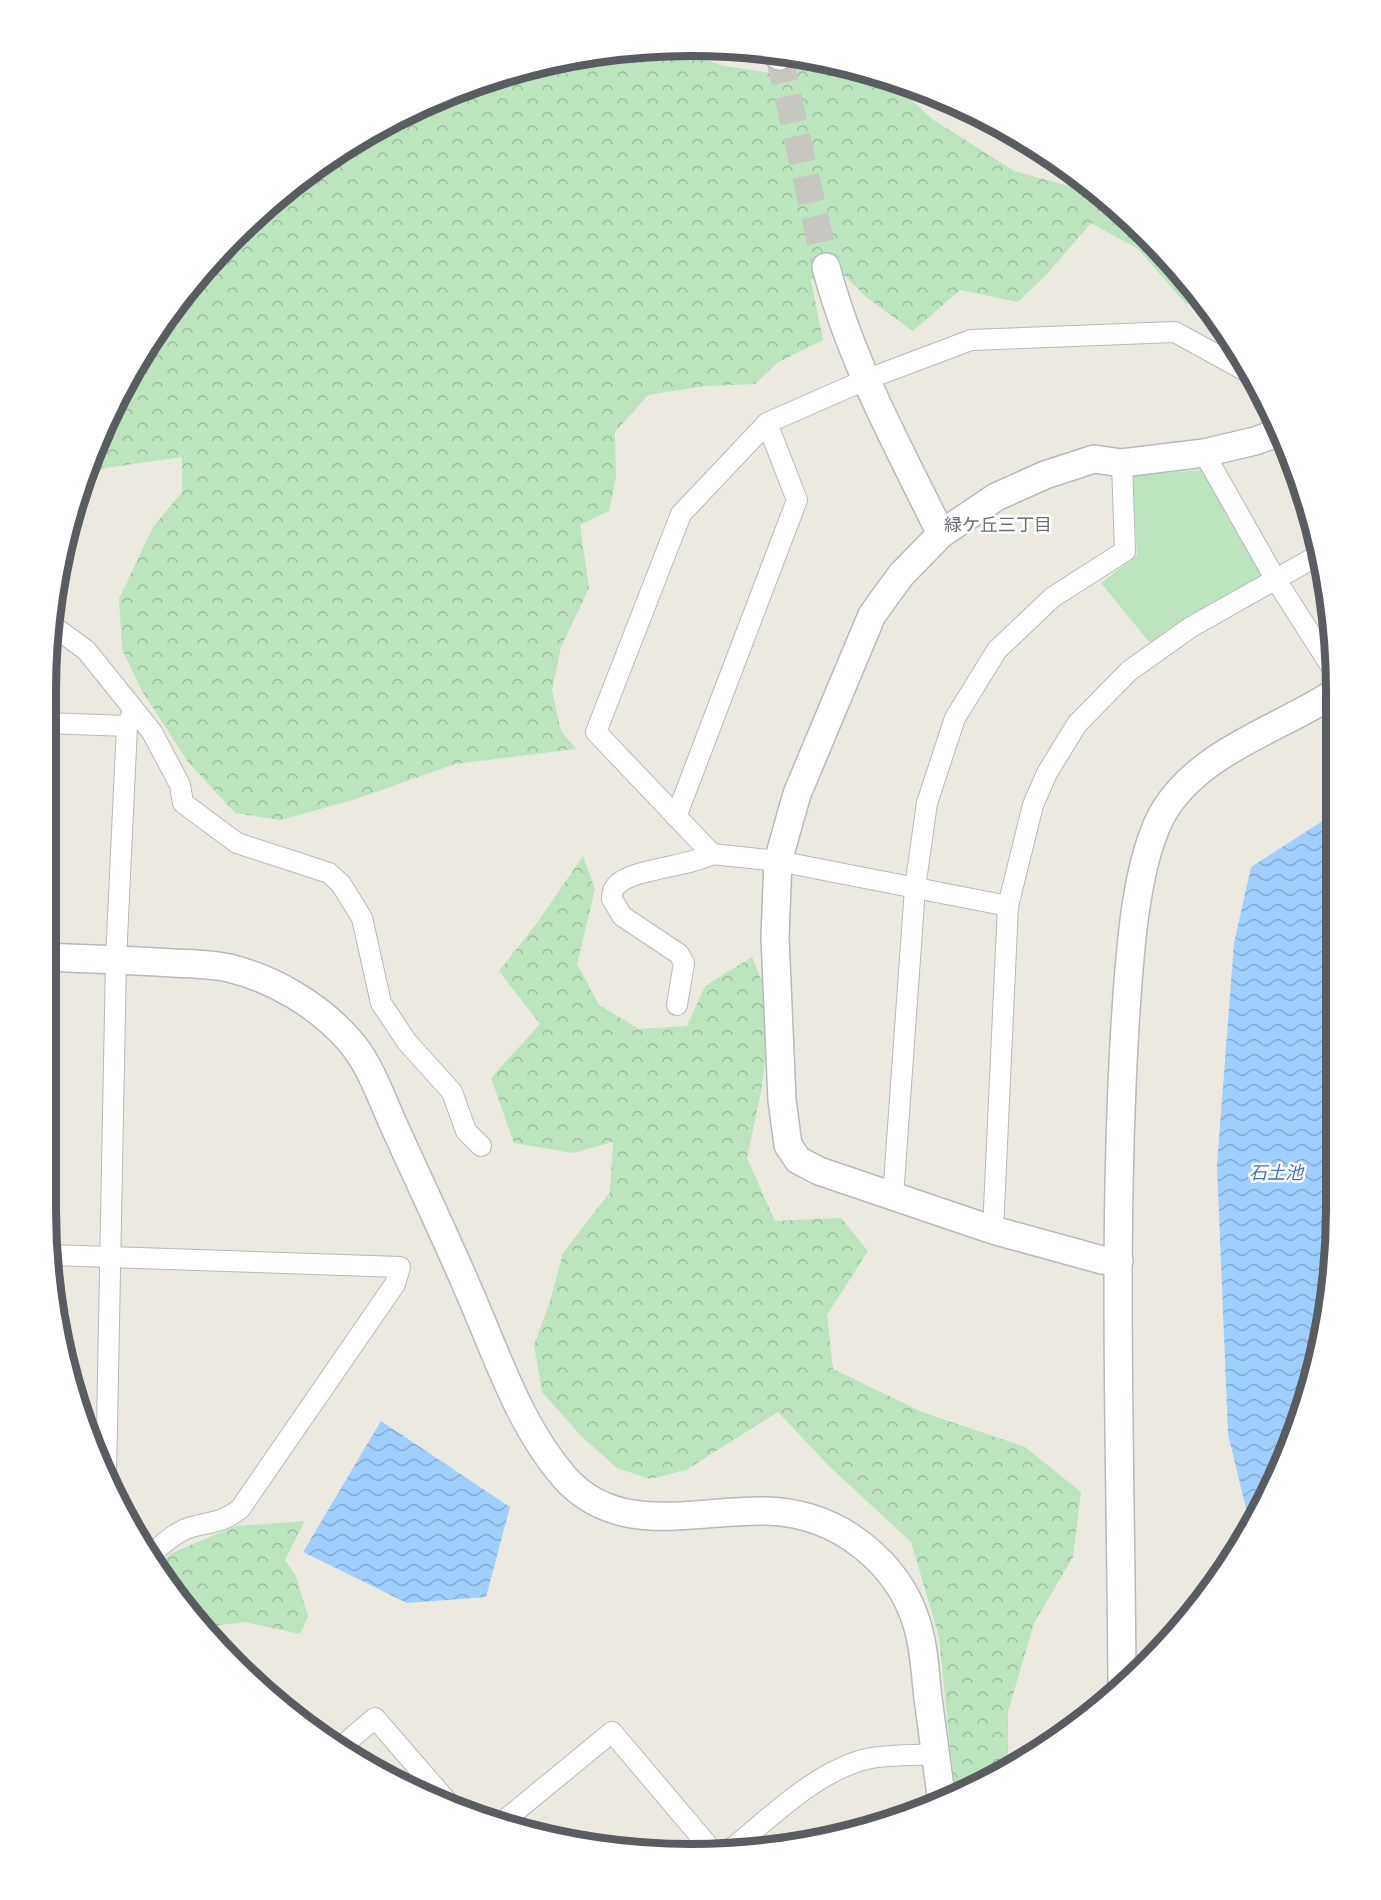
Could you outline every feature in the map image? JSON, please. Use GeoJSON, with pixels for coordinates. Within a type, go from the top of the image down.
{"type":"FeatureCollection","features":[{"type":"Feature","properties":{"kind":"street"},"geometry":{"type":"LineString","coordinates":[[826,267],[838,314],[865,380],[941,534]]}},
{"type":"Feature","properties":{"kind":"street"},"geometry":{"type":"LineString","coordinates":[[712,854],[596,732],[681,514],[767,423],[865,380],[971,340],[1175,332],[1235,365]]}},
{"type":"Feature","properties":{"kind":"street"},"geometry":{"type":"LineString","coordinates":[[676,817],[797,500],[767,423]]}},
{"type":"Feature","properties":{"kind":"street"},"geometry":{"type":"LineString","coordinates":[[1119,1261],[1102,1260],[993,1230],[819,1171],[798,1160],[788,1145],[782,1100],[775,937],[778,861],[797,794],[872,615],[901,575],[941,534],[996,498],[1044,474],[1094,459],[1122,463],[1204,453],[1272,435]]}},
{"type":"Feature","properties":{"kind":"street"},"geometry":{"type":"LineString","coordinates":[[1204,453],[1276,580],[1324,656]]}},
{"type":"Feature","properties":{"kind":"street"},"geometry":{"type":"LineString","coordinates":[[893,1197],[915,888],[927,803],[955,718],[997,650],[1053,597],[1125,551],[1122,463]]}},
{"type":"Feature","properties":{"kind":"street"},"geometry":{"type":"LineString","coordinates":[[993,1230],[1008,906],[1033,805],[1047,773],[1077,724],[1129,671],[1191,627],[1311,559]]}},
{"type":"Feature","properties":{"kind":"street"},"geometry":{"type":"LineString","coordinates":[[59,630],[86,650],[130,719],[152,732],[180,785],[183,803],[237,843],[329,873],[341,884],[362,918],[381,1003],[407,1042],[452,1092],[466,1131],[481,1146]]}},
{"type":"Feature","properties":{"kind":"street"},"geometry":{"type":"LineString","coordinates":[[1122,1675],[1119,1261],[1123,1072],[1129,972],[1146,854],[1156,826],[1180,788],[1222,756],[1326,698]]}},
{"type":"Feature","properties":{"kind":"street"},"geometry":{"type":"LineString","coordinates":[[56,722],[130,719]]}},
{"type":"Feature","properties":{"kind":"street"},"geometry":{"type":"LineString","coordinates":[[107,1459],[116,960],[130,719]]}},
{"type":"Feature","properties":{"kind":"street"},"geometry":{"type":"LineString","coordinates":[[677,1005],[684,963],[679,954],[622,916],[612,899],[616,885],[623,880],[647,872],[699,862],[712,854],[778,861],[1008,906]]}},
{"type":"Feature","properties":{"kind":"street"},"geometry":{"type":"LineString","coordinates":[[56,957],[229,968],[293,994],[325,1017],[352,1042],[461,1272],[513,1396],[533,1434],[565,1478],[583,1494],[606,1507],[631,1515],[656,1518],[766,1511],[799,1515],[830,1524],[853,1538],[889,1569],[900,1584],[915,1618],[922,1641],[941,1793]]}},
{"type":"Feature","properties":{"kind":"street"},"geometry":{"type":"LineString","coordinates":[[57,1255],[400,1267],[395,1284],[240,1509],[214,1524],[191,1527],[176,1534],[156,1551]]}},
{"type":"Feature","properties":{"kind":"street"},"geometry":{"type":"LineString","coordinates":[[346,1742],[375,1718],[439,1792]]}},
{"type":"Feature","properties":{"kind":"street"},"geometry":{"type":"LineString","coordinates":[[508,1818],[612,1732],[706,1844]]}},
{"type":"Feature","properties":{"kind":"street"},"geometry":{"type":"LineString","coordinates":[[741,1842],[803,1792],[833,1772],[859,1761],[935,1755]]}},
{"type":"Feature","properties":{"kind":"green space"},"geometry":{"type":"Polygon","coordinates":[[[694,56],[725,66],[777,74],[797,65],[855,77],[903,92],[932,119],[1014,171],[1077,187],[1140,241],[1193,302],[1186,304],[1138,249],[1091,223],[1047,274],[1018,302],[960,290],[913,331],[866,297],[833,264],[811,280],[823,340],[777,363],[755,384],[705,386],[648,395],[615,432],[616,477],[609,511],[580,525],[589,588],[561,647],[552,690],[561,731],[576,749],[455,764],[356,799],[281,820],[235,813],[188,762],[142,691],[122,649],[119,599],[153,527],[182,492],[182,457],[105,468],[93,475],[121,410],[141,373],[187,304],[241,241],[304,187],[373,141],[447,104],[526,77],[608,61],[694,56]]]}},
{"type":"Feature","properties":{"kind":"green space"},"geometry":{"type":"Polygon","coordinates":[[[1204,470],[1266,577],[1150,643],[1101,583],[1137,555],[1132,475],[1204,470]]]}},
{"type":"Feature","properties":{"kind":"green space"},"geometry":{"type":"Polygon","coordinates":[[[583,856],[595,889],[577,964],[599,1005],[639,1029],[687,1026],[705,986],[752,957],[772,1006],[761,1092],[747,1158],[775,1221],[841,1218],[868,1251],[827,1315],[833,1369],[922,1412],[1025,1447],[1081,1492],[1073,1557],[1034,1623],[1008,1712],[1008,1759],[971,1779],[954,1787],[939,1637],[911,1542],[829,1466],[778,1412],[686,1470],[650,1479],[617,1468],[581,1436],[542,1392],[534,1345],[550,1301],[563,1253],[610,1192],[613,1142],[573,1153],[514,1143],[491,1078],[540,1024],[499,971],[537,923],[583,856]]]}},
{"type":"Feature","properties":{"kind":"green space"},"geometry":{"type":"Polygon","coordinates":[[[305,1521],[285,1560],[296,1576],[308,1616],[300,1634],[245,1622],[212,1626],[162,1561],[172,1553],[236,1526],[305,1521]]]}},
{"type":"Feature","properties":{"kind":"water","name":"石土池"},"geometry":{"type":"Polygon","coordinates":[[[1326,819],[1326,1210],[1320,1292],[1304,1374],[1292,1414],[1277,1453],[1247,1514],[1228,1434],[1217,1165],[1234,943],[1251,867],[1326,819]]]}},
{"type":"Feature","properties":{"kind":"water"},"geometry":{"type":"Polygon","coordinates":[[[381,1421],[510,1507],[486,1597],[407,1603],[303,1552],[381,1421]]]}},
{"type":"Feature","properties":{"kind":"tunnel"},"geometry":{"type":"LineString","coordinates":[[780,62],[826,267]]}},
{"type":"Feature","properties":{"kind":"district","name":"緑ケ丘三丁目"},"geometry":{"type":"Point","coordinates":[998,524]}}]}
